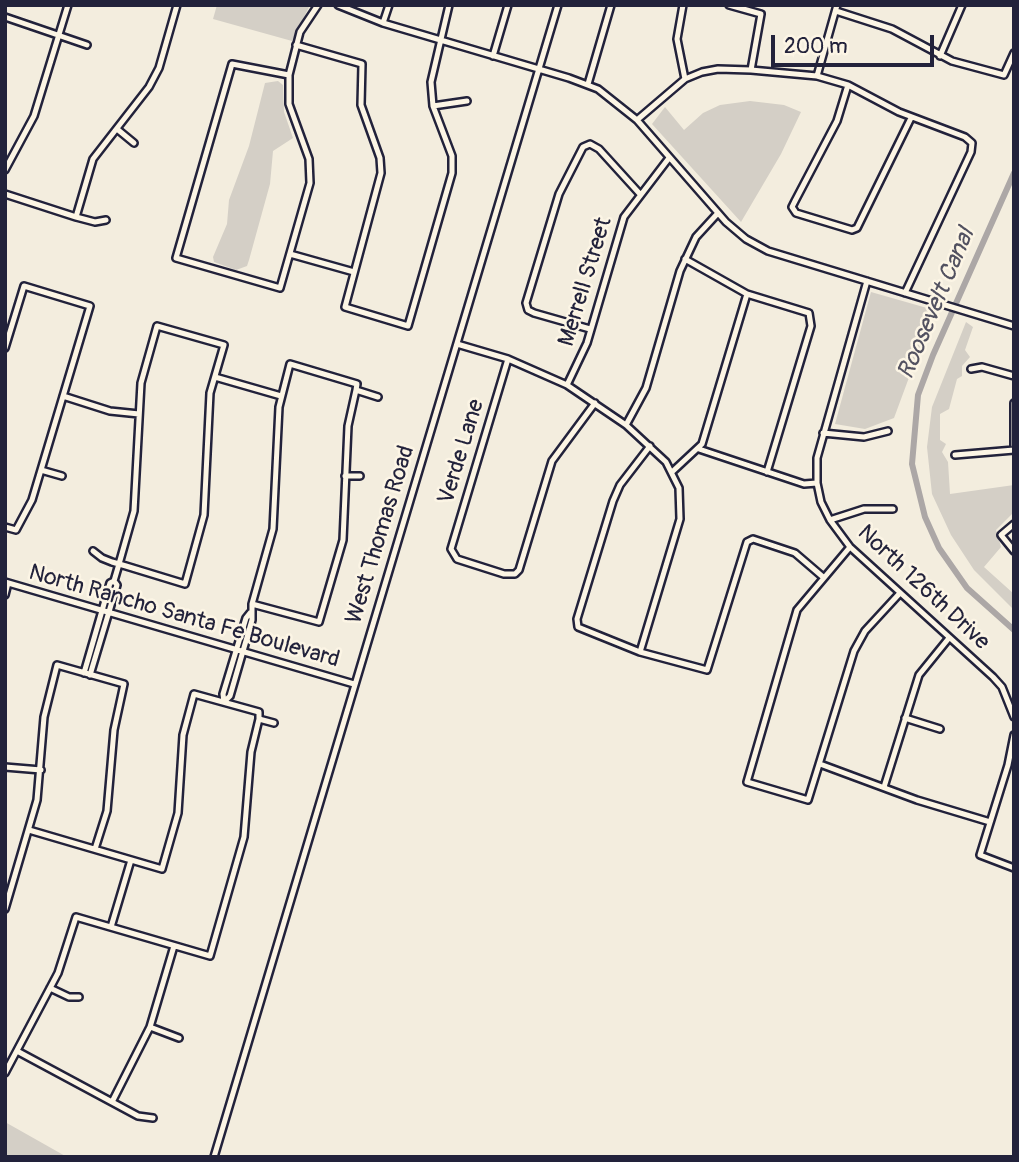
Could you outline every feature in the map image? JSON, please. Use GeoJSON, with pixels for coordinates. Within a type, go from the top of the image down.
{"type":"FeatureCollection","features":[{"type":"Feature","properties":{"kind":"street"},"geometry":{"type":"LineString","coordinates":[[5,170],[34,116],[68,5]]}},
{"type":"Feature","properties":{"kind":"street"},"geometry":{"type":"LineString","coordinates":[[76,217],[93,159],[149,87],[159,68],[177,5]]}},
{"type":"Feature","properties":{"kind":"street"},"geometry":{"type":"LineString","coordinates":[[289,75],[232,64],[176,258],[280,288],[310,183],[311,169],[289,104],[289,75],[296,45],[306,20],[318,5]]}},
{"type":"Feature","properties":{"kind":"street"},"geometry":{"type":"LineString","coordinates":[[338,5],[383,23],[588,84],[637,120],[736,232],[768,251],[1014,326]]}},
{"type":"Feature","properties":{"kind":"street"},"geometry":{"type":"LineString","coordinates":[[383,23],[389,5]]}},
{"type":"Feature","properties":{"kind":"street"},"geometry":{"type":"LineString","coordinates":[[296,45],[362,64],[361,105],[380,158],[381,173],[345,307],[408,326],[452,173],[452,156],[433,106],[430,82],[449,5]]}},
{"type":"Feature","properties":{"kind":"street"},"geometry":{"type":"LineString","coordinates":[[493,56],[508,5]]}},
{"type":"Feature","properties":{"kind":"street","name":"West Thomas Road"},"geometry":{"type":"LineString","coordinates":[[214,1157],[558,5]]}},
{"type":"Feature","properties":{"kind":"street"},"geometry":{"type":"LineString","coordinates":[[588,84],[611,5]]}},
{"type":"Feature","properties":{"kind":"street"},"geometry":{"type":"LineString","coordinates":[[683,5],[677,40],[685,79]]}},
{"type":"Feature","properties":{"kind":"street"},"geometry":{"type":"LineString","coordinates":[[729,5],[761,14],[751,70]]}},
{"type":"Feature","properties":{"kind":"street"},"geometry":{"type":"LineString","coordinates":[[940,56],[962,5]]}},
{"type":"Feature","properties":{"kind":"street"},"geometry":{"type":"LineString","coordinates":[[817,76],[837,8],[892,29],[940,56],[1004,75],[1014,53]]}},
{"type":"Feature","properties":{"kind":"street"},"geometry":{"type":"LineString","coordinates":[[5,18],[87,45]]}},
{"type":"Feature","properties":{"kind":"street"},"geometry":{"type":"LineString","coordinates":[[637,120],[685,79],[718,69],[751,70],[817,76],[848,85],[911,118],[965,137],[972,143],[971,152],[905,293]]}},
{"type":"Feature","properties":{"kind":"street"},"geometry":{"type":"LineString","coordinates":[[848,85],[837,121],[792,207],[796,213],[852,230],[857,228],[911,118]]}},
{"type":"Feature","properties":{"kind":"street"},"geometry":{"type":"LineString","coordinates":[[433,106],[467,101]]}},
{"type":"Feature","properties":{"kind":"street"},"geometry":{"type":"LineString","coordinates":[[117,129],[134,143]]}},
{"type":"Feature","properties":{"kind":"street"},"geometry":{"type":"LineString","coordinates":[[590,329],[528,310],[526,303],[559,194],[583,147],[590,144],[599,149],[639,193]]}},
{"type":"Feature","properties":{"kind":"street","name":"Merrell Street"},"geometry":{"type":"LineString","coordinates":[[567,385],[581,358],[619,228],[639,193],[669,158]]}},
{"type":"Feature","properties":{"kind":"street"},"geometry":{"type":"LineString","coordinates":[[5,194],[95,222],[106,220]]}},
{"type":"Feature","properties":{"kind":"street"},"geometry":{"type":"LineString","coordinates":[[626,425],[646,388],[685,259],[696,237],[718,213]]}},
{"type":"Feature","properties":{"kind":"street"},"geometry":{"type":"LineString","coordinates":[[290,254],[354,272]]}},
{"type":"Feature","properties":{"kind":"street"},"geometry":{"type":"LineString","coordinates":[[685,259],[747,294],[809,313],[811,326],[767,472]]}},
{"type":"Feature","properties":{"kind":"street"},"geometry":{"type":"LineString","coordinates":[[699,449],[804,484],[817,483],[817,458],[823,433],[867,281]]}},
{"type":"Feature","properties":{"kind":"street"},"geometry":{"type":"LineString","coordinates":[[5,348],[24,286],[90,306],[41,470],[22,523],[16,530],[5,527]]}},
{"type":"Feature","properties":{"kind":"street"},"geometry":{"type":"LineString","coordinates":[[672,472],[699,449],[747,294]]}},
{"type":"Feature","properties":{"kind":"street"},"geometry":{"type":"LineString","coordinates":[[87,674],[105,613],[117,585],[114,581],[119,564],[135,504],[141,383],[157,326],[224,345],[209,409],[204,515],[185,584],[119,564],[102,558],[93,551]]}},
{"type":"Feature","properties":{"kind":"street"},"geometry":{"type":"LineString","coordinates":[[457,344],[508,359],[567,385],[626,425],[666,462],[672,472],[680,496],[680,519],[640,652]]}},
{"type":"Feature","properties":{"kind":"street","name":"Verde Lane"},"geometry":{"type":"LineString","coordinates":[[508,359],[451,549],[453,555],[464,561],[515,574],[519,570],[552,461],[595,402]]}},
{"type":"Feature","properties":{"kind":"street"},"geometry":{"type":"LineString","coordinates":[[224,702],[230,696],[239,652],[252,620],[252,604],[274,530],[281,396],[290,364],[357,384],[349,414],[341,548],[319,622],[252,604]]}},
{"type":"Feature","properties":{"kind":"street"},"geometry":{"type":"LineString","coordinates":[[971,369],[982,367],[1014,376]]}},
{"type":"Feature","properties":{"kind":"street"},"geometry":{"type":"LineString","coordinates":[[215,377],[281,396]]}},
{"type":"Feature","properties":{"kind":"street"},"geometry":{"type":"LineString","coordinates":[[356,390],[378,397]]}},
{"type":"Feature","properties":{"kind":"street"},"geometry":{"type":"LineString","coordinates":[[63,397],[110,411],[139,414]]}},
{"type":"Feature","properties":{"kind":"street"},"geometry":{"type":"LineString","coordinates":[[955,455],[1014,448],[1014,403]]}},
{"type":"Feature","properties":{"kind":"street"},"geometry":{"type":"LineString","coordinates":[[823,433],[864,437],[888,431]]}},
{"type":"Feature","properties":{"kind":"street"},"geometry":{"type":"LineString","coordinates":[[650,446],[620,485],[613,501],[577,619],[578,627],[640,652],[707,670],[747,541],[753,539],[794,553],[823,577]]}},
{"type":"Feature","properties":{"kind":"street"},"geometry":{"type":"LineString","coordinates":[[41,470],[62,476]]}},
{"type":"Feature","properties":{"kind":"street"},"geometry":{"type":"LineString","coordinates":[[345,476],[360,476]]}},
{"type":"Feature","properties":{"kind":"street","name":"North 126th Drive"},"geometry":{"type":"LineString","coordinates":[[817,483],[830,520],[850,547],[1002,687],[1014,717]]}},
{"type":"Feature","properties":{"kind":"street"},"geometry":{"type":"LineString","coordinates":[[830,520],[864,509],[893,509]]}},
{"type":"Feature","properties":{"kind":"street"},"geometry":{"type":"LineString","coordinates":[[1014,524],[1001,535],[1014,551]]}},
{"type":"Feature","properties":{"kind":"street"},"geometry":{"type":"LineString","coordinates":[[850,547],[806,597],[791,626],[747,782],[808,800],[854,652],[865,631],[900,593]]}},
{"type":"Feature","properties":{"kind":"street"},"geometry":{"type":"LineString","coordinates":[[5,595],[6,583]]}},
{"type":"Feature","properties":{"kind":"street","name":"North Rancho Santa Fe Boulevard"},"geometry":{"type":"LineString","coordinates":[[6,583],[354,684]]}},
{"type":"Feature","properties":{"kind":"street"},"geometry":{"type":"LineString","coordinates":[[884,787],[919,675],[948,638]]}},
{"type":"Feature","properties":{"kind":"street"},"geometry":{"type":"LineString","coordinates":[[5,909],[29,830],[41,770],[47,703],[57,665],[124,684],[114,730],[107,811],[95,849]]}},
{"type":"Feature","properties":{"kind":"street"},"geometry":{"type":"LineString","coordinates":[[5,1073],[50,988],[76,917],[210,956],[244,836],[252,745],[259,712],[194,694],[183,735],[178,813],[162,869],[29,830]]}},
{"type":"Feature","properties":{"kind":"street"},"geometry":{"type":"LineString","coordinates":[[905,718],[940,729]]}},
{"type":"Feature","properties":{"kind":"street"},"geometry":{"type":"LineString","coordinates":[[259,719],[274,723]]}},
{"type":"Feature","properties":{"kind":"street"},"geometry":{"type":"LineString","coordinates":[[1014,735],[980,855],[1014,867]]}},
{"type":"Feature","properties":{"kind":"street"},"geometry":{"type":"LineString","coordinates":[[820,764],[990,822]]}},
{"type":"Feature","properties":{"kind":"street"},"geometry":{"type":"LineString","coordinates":[[5,768],[41,770]]}},
{"type":"Feature","properties":{"kind":"street"},"geometry":{"type":"LineString","coordinates":[[111,927],[131,860]]}},
{"type":"Feature","properties":{"kind":"street"},"geometry":{"type":"LineString","coordinates":[[111,1102],[150,1027],[174,946]]}},
{"type":"Feature","properties":{"kind":"street"},"geometry":{"type":"LineString","coordinates":[[50,988],[69,997],[79,997]]}},
{"type":"Feature","properties":{"kind":"street"},"geometry":{"type":"LineString","coordinates":[[150,1027],[179,1038]]}},
{"type":"Feature","properties":{"kind":"street"},"geometry":{"type":"LineString","coordinates":[[17,1051],[138,1116],[153,1118]]}},
{"type":"Feature","properties":{"kind":"shaded area"},"geometry":{"type":"Polygon","coordinates":[[[217,5],[310,5],[292,41],[213,19],[217,5]]]}},
{"type":"Feature","properties":{"kind":"shaded area"},"geometry":{"type":"Polygon","coordinates":[[[278,81],[283,85],[284,112],[293,138],[273,151],[270,184],[249,260],[247,266],[236,270],[214,262],[213,257],[227,224],[229,200],[249,146],[265,83],[278,81]]]}},
{"type":"Feature","properties":{"kind":"shaded area"},"geometry":{"type":"Polygon","coordinates":[[[750,101],[784,105],[801,112],[781,154],[741,222],[652,124],[665,107],[684,130],[703,113],[720,105],[750,101]]]}},
{"type":"Feature","properties":{"kind":"shaded area"},"geometry":{"type":"Polygon","coordinates":[[[871,292],[934,310],[894,418],[865,429],[835,424],[871,292]]]}},
{"type":"Feature","properties":{"kind":"shaded area"},"geometry":{"type":"Polygon","coordinates":[[[966,322],[973,327],[965,350],[970,357],[962,366],[962,376],[957,379],[949,409],[940,414],[940,440],[946,444],[942,452],[948,462],[950,494],[1014,485],[1014,512],[996,530],[1001,547],[984,567],[1014,594],[1014,610],[974,570],[951,535],[932,494],[927,447],[932,407],[966,322]]]}},
{"type":"Feature","properties":{"kind":"shaded area"},"geometry":{"type":"Polygon","coordinates":[[[5,1122],[67,1157],[5,1157],[5,1122]]]}},
{"type":"Feature","properties":{"kind":"waterway","name":"Roosevelt Canal"},"geometry":{"type":"LineString","coordinates":[[1014,173],[933,355],[918,395],[912,464],[925,517],[939,548],[967,588],[1014,630]]}}]}
